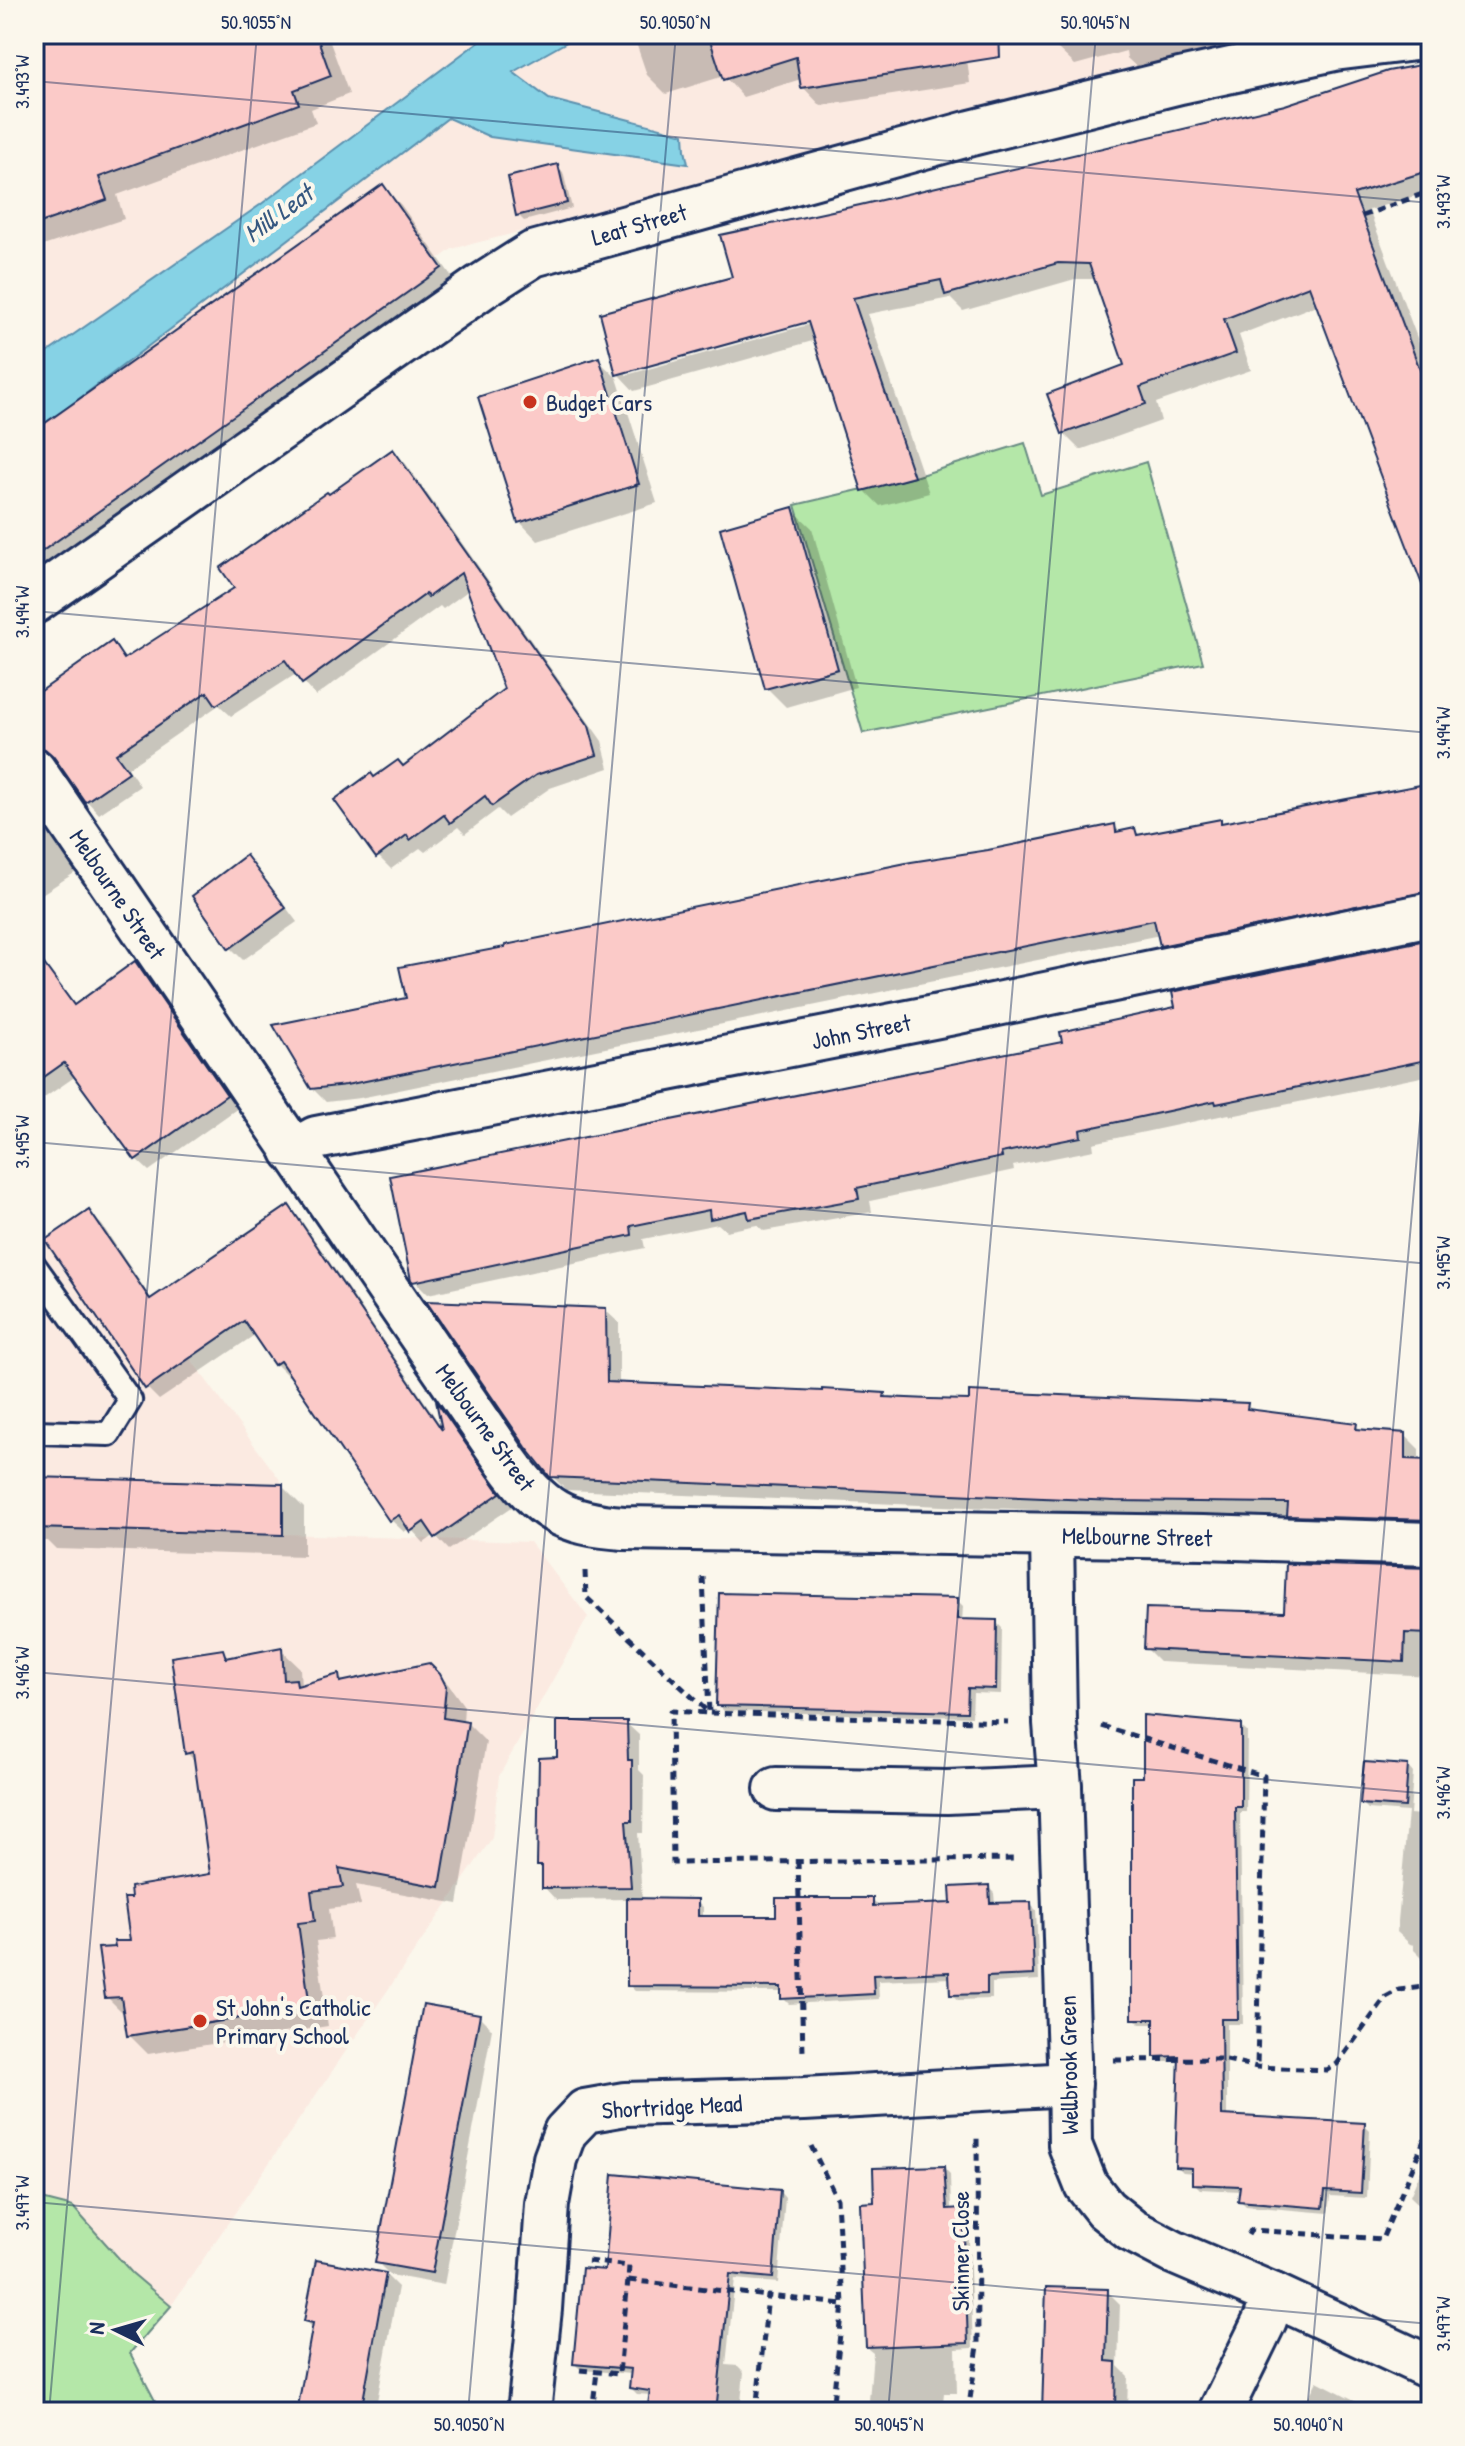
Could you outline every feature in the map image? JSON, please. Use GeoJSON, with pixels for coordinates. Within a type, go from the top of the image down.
{"type":"FeatureCollection","features":[{"type":"Feature","properties":{"kind":"main road","name":"Leat Street"},"geometry":{"type":"LineString","coordinates":[[34,601],[481,287],[533,254],[971,133],[1180,81],[1346,41],[1431,36]]}},
{"type":"Feature","properties":{"kind":"street","name":"Melbourne Street"},"geometry":{"type":"LineString","coordinates":[[34,770],[527,1490],[556,1513],[589,1526],[624,1528],[1431,1544]]}},
{"type":"Feature","properties":{"kind":"street","name":"John Street"},"geometry":{"type":"LineString","coordinates":[[293,1151],[316,1138],[938,1016],[1431,914]]}},
{"type":"Feature","properties":{"kind":"street","name":"Wellbrook Green"},"geometry":{"type":"LineString","coordinates":[[1052,1535],[1055,1723],[1060,1787],[1070,2145],[1086,2185],[1105,2209],[1131,2230],[1173,2252],[1431,2368]]}},
{"type":"Feature","properties":{"kind":"street"},"geometry":{"type":"LineString","coordinates":[[776,1789],[947,1792],[1060,1787]]}},
{"type":"Feature","properties":{"kind":"street","name":"Shortridge Mead"},"geometry":{"type":"LineString","coordinates":[[529,2412],[547,2204],[555,2159],[565,2132],[585,2111],[625,2104],[804,2099],[977,2089],[1070,2072]]}},
{"type":"Feature","properties":{"kind":"street"},"geometry":{"type":"LineString","coordinates":[[1220,2412],[1274,2295]]}},
{"type":"Feature","properties":{"kind":"lane"},"geometry":{"type":"LineString","coordinates":[[34,1265],[130,1400],[109,1434],[34,1432]]}},
{"type":"Feature","properties":{"kind":"path"},"geometry":{"type":"LineString","coordinates":[[1362,216],[1431,191]]}},
{"type":"Feature","properties":{"kind":"path"},"geometry":{"type":"LineString","coordinates":[[585,1566],[586,1597],[709,1713],[1091,1723],[1264,1776],[1257,2067]]}},
{"type":"Feature","properties":{"kind":"path"},"geometry":{"type":"LineString","coordinates":[[798,1861],[804,2099],[811,2147],[837,2199],[843,2304],[832,2412]]}},
{"type":"Feature","properties":{"kind":"path"},"geometry":{"type":"LineString","coordinates":[[1070,2072],[1222,2059],[1257,2067],[1327,2070],[1337,2064],[1386,1997],[1399,1990],[1431,1986]]}},
{"type":"Feature","properties":{"kind":"path","name":"Skinner Close"},"geometry":{"type":"LineString","coordinates":[[968,2412],[978,2346],[977,2089]]}},
{"type":"Feature","properties":{"kind":"path"},"geometry":{"type":"LineString","coordinates":[[1230,2277],[1251,2230],[1382,2239],[1431,2124]]}},
{"type":"Feature","properties":{"kind":"path"},"geometry":{"type":"LineString","coordinates":[[534,2365],[619,2374],[628,2280],[629,2266],[544,2256]]}},
{"type":"Feature","properties":{"kind":"path"},"geometry":{"type":"LineString","coordinates":[[628,2280],[843,2304]]}},
{"type":"Feature","properties":{"kind":"path"},"geometry":{"type":"LineString","coordinates":[[756,2412],[768,2296]]}},
{"type":"Feature","properties":{"kind":"path"},"geometry":{"type":"LineString","coordinates":[[592,2412],[597,2372]]}},
{"type":"Feature","properties":{"kind":"shaded area"},"geometry":{"type":"Polygon","coordinates":[[[34,34],[1281,34],[1266,42],[452,249],[34,559],[34,34]]]}},
{"type":"Feature","properties":{"kind":"shaded area","name":"St John's Catholic Primary School"},"geometry":{"type":"Polygon","coordinates":[[[89,1210],[181,1346],[283,1484],[284,1534],[530,1542],[588,1617],[499,1776],[492,1838],[171,2306],[131,2273],[73,2207],[34,2197],[34,1226],[45,1240],[89,1210]]]}},
{"type":"Feature","properties":{"kind":"green space"},"geometry":{"type":"Polygon","coordinates":[[[1025,443],[1041,495],[1146,462],[1203,663],[863,733],[795,505],[914,477],[1025,443]]]}},
{"type":"Feature","properties":{"kind":"green space"},"geometry":{"type":"Polygon","coordinates":[[[34,2197],[73,2207],[132,2273],[171,2306],[130,2353],[161,2412],[34,2412],[34,2197]]]}},
{"type":"Feature","properties":{"kind":"water","name":"Mill Leat"},"geometry":{"type":"Polygon","coordinates":[[[489,34],[581,34],[513,72],[549,99],[684,134],[688,164],[490,137],[448,118],[34,430],[34,362],[260,205],[489,34]]]}},
{"type":"Feature","properties":{"kind":"building"},"geometry":{"type":"Polygon","coordinates":[[[34,34],[316,34],[331,76],[294,90],[299,104],[99,177],[107,200],[34,225],[34,34]]]}},
{"type":"Feature","properties":{"kind":"building"},"geometry":{"type":"Polygon","coordinates":[[[708,34],[999,34],[1000,57],[801,88],[796,57],[723,80],[708,34]]]}},
{"type":"Feature","properties":{"kind":"building"},"geometry":{"type":"Polygon","coordinates":[[[1431,63],[1431,170],[1354,194],[1431,399],[1431,599],[1428,600],[1309,286],[1224,319],[1236,353],[1140,387],[1146,404],[1062,434],[1047,394],[1124,365],[1089,264],[1058,263],[945,295],[941,280],[853,298],[914,477],[862,491],[808,322],[616,375],[600,313],[732,277],[720,235],[1285,105],[1388,71],[1431,63]]]}},
{"type":"Feature","properties":{"kind":"building"},"geometry":{"type":"Polygon","coordinates":[[[558,164],[567,203],[516,216],[508,177],[558,164]]]}},
{"type":"Feature","properties":{"kind":"building"},"geometry":{"type":"Polygon","coordinates":[[[383,184],[442,268],[34,557],[34,431],[383,184]]]}},
{"type":"Feature","properties":{"kind":"building"},"geometry":{"type":"Polygon","coordinates":[[[599,357],[639,484],[518,523],[478,397],[599,357]]]}},
{"type":"Feature","properties":{"kind":"building"},"geometry":{"type":"Polygon","coordinates":[[[393,449],[589,726],[597,755],[536,775],[492,806],[485,796],[450,823],[444,815],[410,840],[407,835],[376,858],[334,800],[371,773],[374,777],[398,760],[403,766],[504,689],[461,573],[428,597],[426,594],[302,684],[285,660],[216,705],[207,692],[116,754],[129,772],[85,802],[53,756],[45,749],[34,746],[34,696],[112,641],[124,659],[234,588],[220,568],[393,449]]]}},
{"type":"Feature","properties":{"kind":"building"},"geometry":{"type":"Polygon","coordinates":[[[793,507],[838,669],[765,689],[720,528],[793,507]]]}},
{"type":"Feature","properties":{"kind":"building"},"geometry":{"type":"Polygon","coordinates":[[[1431,783],[1431,891],[1160,946],[1154,920],[346,1085],[311,1089],[273,1025],[406,998],[399,967],[911,862],[1115,824],[1116,832],[1135,828],[1137,835],[1221,819],[1221,823],[1431,783]]]}},
{"type":"Feature","properties":{"kind":"building"},"geometry":{"type":"Polygon","coordinates":[[[246,855],[286,908],[229,949],[192,896],[246,855]]]}},
{"type":"Feature","properties":{"kind":"building"},"geometry":{"type":"Polygon","coordinates":[[[1431,939],[1431,1059],[1080,1130],[1081,1137],[857,1188],[859,1199],[749,1219],[747,1211],[710,1219],[709,1210],[631,1226],[632,1235],[411,1280],[390,1176],[1062,1042],[1060,1032],[1175,1007],[1172,992],[1431,939]]]}},
{"type":"Feature","properties":{"kind":"building"},"geometry":{"type":"Polygon","coordinates":[[[34,950],[74,1005],[135,961],[227,1095],[135,1160],[64,1063],[34,1084],[34,950]]]}},
{"type":"Feature","properties":{"kind":"building"},"geometry":{"type":"Polygon","coordinates":[[[289,1205],[442,1430],[436,1401],[500,1493],[435,1538],[424,1522],[410,1532],[399,1515],[389,1521],[280,1361],[274,1365],[244,1321],[145,1389],[45,1240],[89,1210],[150,1299],[289,1205]]]}},
{"type":"Feature","properties":{"kind":"building"},"geometry":{"type":"Polygon","coordinates":[[[426,1301],[606,1308],[607,1382],[822,1389],[930,1399],[969,1400],[969,1391],[1248,1403],[1247,1409],[1357,1423],[1356,1429],[1406,1433],[1406,1459],[1431,1460],[1431,1520],[1287,1516],[1288,1503],[1115,1501],[550,1477],[426,1301]]]}},
{"type":"Feature","properties":{"kind":"building"},"geometry":{"type":"Polygon","coordinates":[[[34,1477],[283,1484],[283,1535],[34,1528],[34,1477]]]}},
{"type":"Feature","properties":{"kind":"building"},"geometry":{"type":"Polygon","coordinates":[[[1286,1564],[1431,1568],[1431,1634],[1405,1633],[1404,1662],[1144,1649],[1146,1608],[1284,1612],[1286,1564]]]}},
{"type":"Feature","properties":{"kind":"building"},"geometry":{"type":"Polygon","coordinates":[[[719,1593],[958,1598],[957,1619],[997,1620],[996,1689],[968,1688],[967,1712],[716,1706],[719,1593]]]}},
{"type":"Feature","properties":{"kind":"building"},"geometry":{"type":"Polygon","coordinates":[[[282,1647],[284,1680],[296,1679],[297,1686],[339,1674],[340,1682],[429,1663],[440,1674],[446,1686],[443,1718],[468,1722],[440,1887],[339,1868],[343,1887],[311,1891],[315,1921],[298,1923],[310,2007],[127,2036],[121,1997],[105,1998],[98,1948],[115,1947],[114,1941],[130,1941],[124,1898],[131,1898],[130,1887],[210,1874],[193,1752],[185,1754],[171,1657],[223,1649],[226,1658],[282,1647]]]}},
{"type":"Feature","properties":{"kind":"building"},"geometry":{"type":"Polygon","coordinates":[[[1143,1715],[1241,1724],[1241,1807],[1235,1807],[1238,2019],[1221,2019],[1222,2115],[1365,2123],[1361,2193],[1325,2191],[1323,2208],[1238,2201],[1240,2186],[1192,2184],[1192,2168],[1175,2167],[1179,2056],[1154,2057],[1154,2019],[1132,2019],[1132,1777],[1143,1777],[1143,1715]]]}},
{"type":"Feature","properties":{"kind":"building"},"geometry":{"type":"Polygon","coordinates":[[[557,1721],[627,1721],[628,1760],[632,1760],[632,1821],[626,1821],[631,1887],[542,1888],[542,1866],[537,1866],[539,1758],[557,1757],[557,1721]]]}},
{"type":"Feature","properties":{"kind":"building"},"geometry":{"type":"Polygon","coordinates":[[[1364,1762],[1408,1765],[1405,1807],[1360,1804],[1364,1762]]]}},
{"type":"Feature","properties":{"kind":"building"},"geometry":{"type":"Polygon","coordinates":[[[989,1885],[990,1903],[1031,1902],[1034,1975],[987,1977],[987,1994],[950,1995],[949,1972],[873,1975],[874,1994],[781,1999],[781,1987],[627,1986],[627,1898],[698,1899],[698,1916],[776,1916],[776,1898],[873,1898],[873,1906],[951,1903],[950,1887],[989,1885]]]}},
{"type":"Feature","properties":{"kind":"building"},"geometry":{"type":"Polygon","coordinates":[[[423,2004],[480,2014],[432,2273],[375,2263],[423,2004]]]}},
{"type":"Feature","properties":{"kind":"building"},"geometry":{"type":"Polygon","coordinates":[[[944,2166],[947,2209],[963,2208],[968,2343],[866,2347],[860,2203],[874,2202],[873,2168],[944,2166]]]}},
{"type":"Feature","properties":{"kind":"building"},"geometry":{"type":"Polygon","coordinates":[[[613,2174],[780,2190],[773,2278],[730,2274],[716,2412],[647,2412],[650,2391],[629,2388],[631,2369],[573,2364],[582,2268],[605,2270],[613,2174]]]}},
{"type":"Feature","properties":{"kind":"building"},"geometry":{"type":"Polygon","coordinates":[[[316,2260],[386,2273],[361,2412],[297,2412],[313,2323],[304,2321],[316,2260]]]}},
{"type":"Feature","properties":{"kind":"building"},"geometry":{"type":"Polygon","coordinates":[[[1046,2287],[1108,2289],[1106,2361],[1116,2362],[1115,2412],[1042,2412],[1046,2287]]]}},
{"type":"Feature","properties":{"kind":"place","name":"Budget Cars"},"geometry":{"type":"Point","coordinates":[530,402]}},
{"type":"Feature","properties":{"kind":"place","name":"St John's Catholic Primary School"},"geometry":{"type":"Point","coordinates":[200,2021]}}]}
